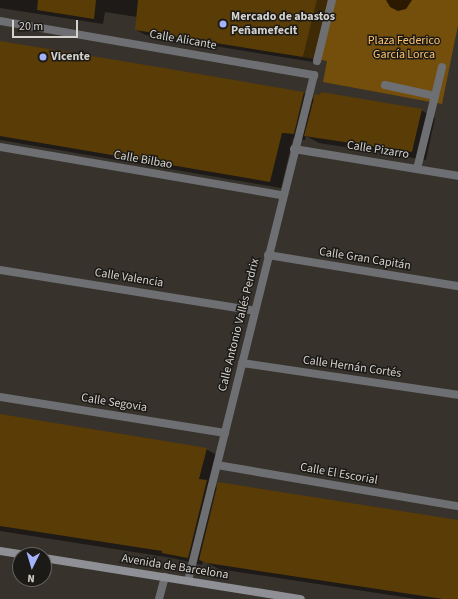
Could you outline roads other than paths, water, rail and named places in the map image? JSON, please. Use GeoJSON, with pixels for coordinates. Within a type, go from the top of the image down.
{"type":"FeatureCollection","features":[{"type":"Feature","properties":{"kind":"street"},"geometry":{"type":"LineString","coordinates":[[317,61],[332,0]]}},
{"type":"Feature","properties":{"kind":"street","name":"Calle Alicante"},"geometry":{"type":"LineString","coordinates":[[0,21],[314,75]]}},
{"type":"Feature","properties":{"kind":"street"},"geometry":{"type":"LineString","coordinates":[[418,169],[442,67]]}},
{"type":"Feature","properties":{"kind":"street","name":"Calle Antonio Vallés Perdrix"},"geometry":{"type":"LineString","coordinates":[[188,581],[255,311],[282,195],[314,75]]}},
{"type":"Feature","properties":{"kind":"street"},"geometry":{"type":"LineString","coordinates":[[385,85],[435,96]]}},
{"type":"Feature","properties":{"kind":"street","name":"Calle Bilbao"},"geometry":{"type":"LineString","coordinates":[[0,147],[282,195]]}},
{"type":"Feature","properties":{"kind":"street","name":"Calle Pizarro"},"geometry":{"type":"LineString","coordinates":[[294,149],[458,176]]}},
{"type":"Feature","properties":{"kind":"street","name":"Calle Gran Capitán"},"geometry":{"type":"LineString","coordinates":[[268,255],[458,286]]}},
{"type":"Feature","properties":{"kind":"street","name":"Calle Valencia"},"geometry":{"type":"LineString","coordinates":[[0,270],[255,311]]}},
{"type":"Feature","properties":{"kind":"street","name":"Calle Hernán Cortés"},"geometry":{"type":"LineString","coordinates":[[242,363],[458,395]]}},
{"type":"Feature","properties":{"kind":"street","name":"Calle Segovia"},"geometry":{"type":"LineString","coordinates":[[0,397],[225,432]]}},
{"type":"Feature","properties":{"kind":"street","name":"Calle El Escorial"},"geometry":{"type":"LineString","coordinates":[[217,465],[458,506]]}},
{"type":"Feature","properties":{"kind":"street"},"geometry":{"type":"LineString","coordinates":[[0,551],[12,553]]}},
{"type":"Feature","properties":{"kind":"street","name":"Avenida de Barcelona"},"geometry":{"type":"LineString","coordinates":[[52,559],[301,599]]}},
{"type":"Feature","properties":{"kind":"street"},"geometry":{"type":"LineString","coordinates":[[159,599],[165,577]]}},
{"type":"Feature","properties":{"kind":"place","name":"Mercado de abastos Peñamefecit"},"geometry":{"type":"Point","coordinates":[223,24]}},
{"type":"Feature","properties":{"kind":"place","name":"Vicente"},"geometry":{"type":"Point","coordinates":[43,57]}},
{"type":"Feature","properties":{"kind":"park label","name":"Plaza Federico García Lorca"},"geometry":{"type":"Point","coordinates":[404,48]}}]}
